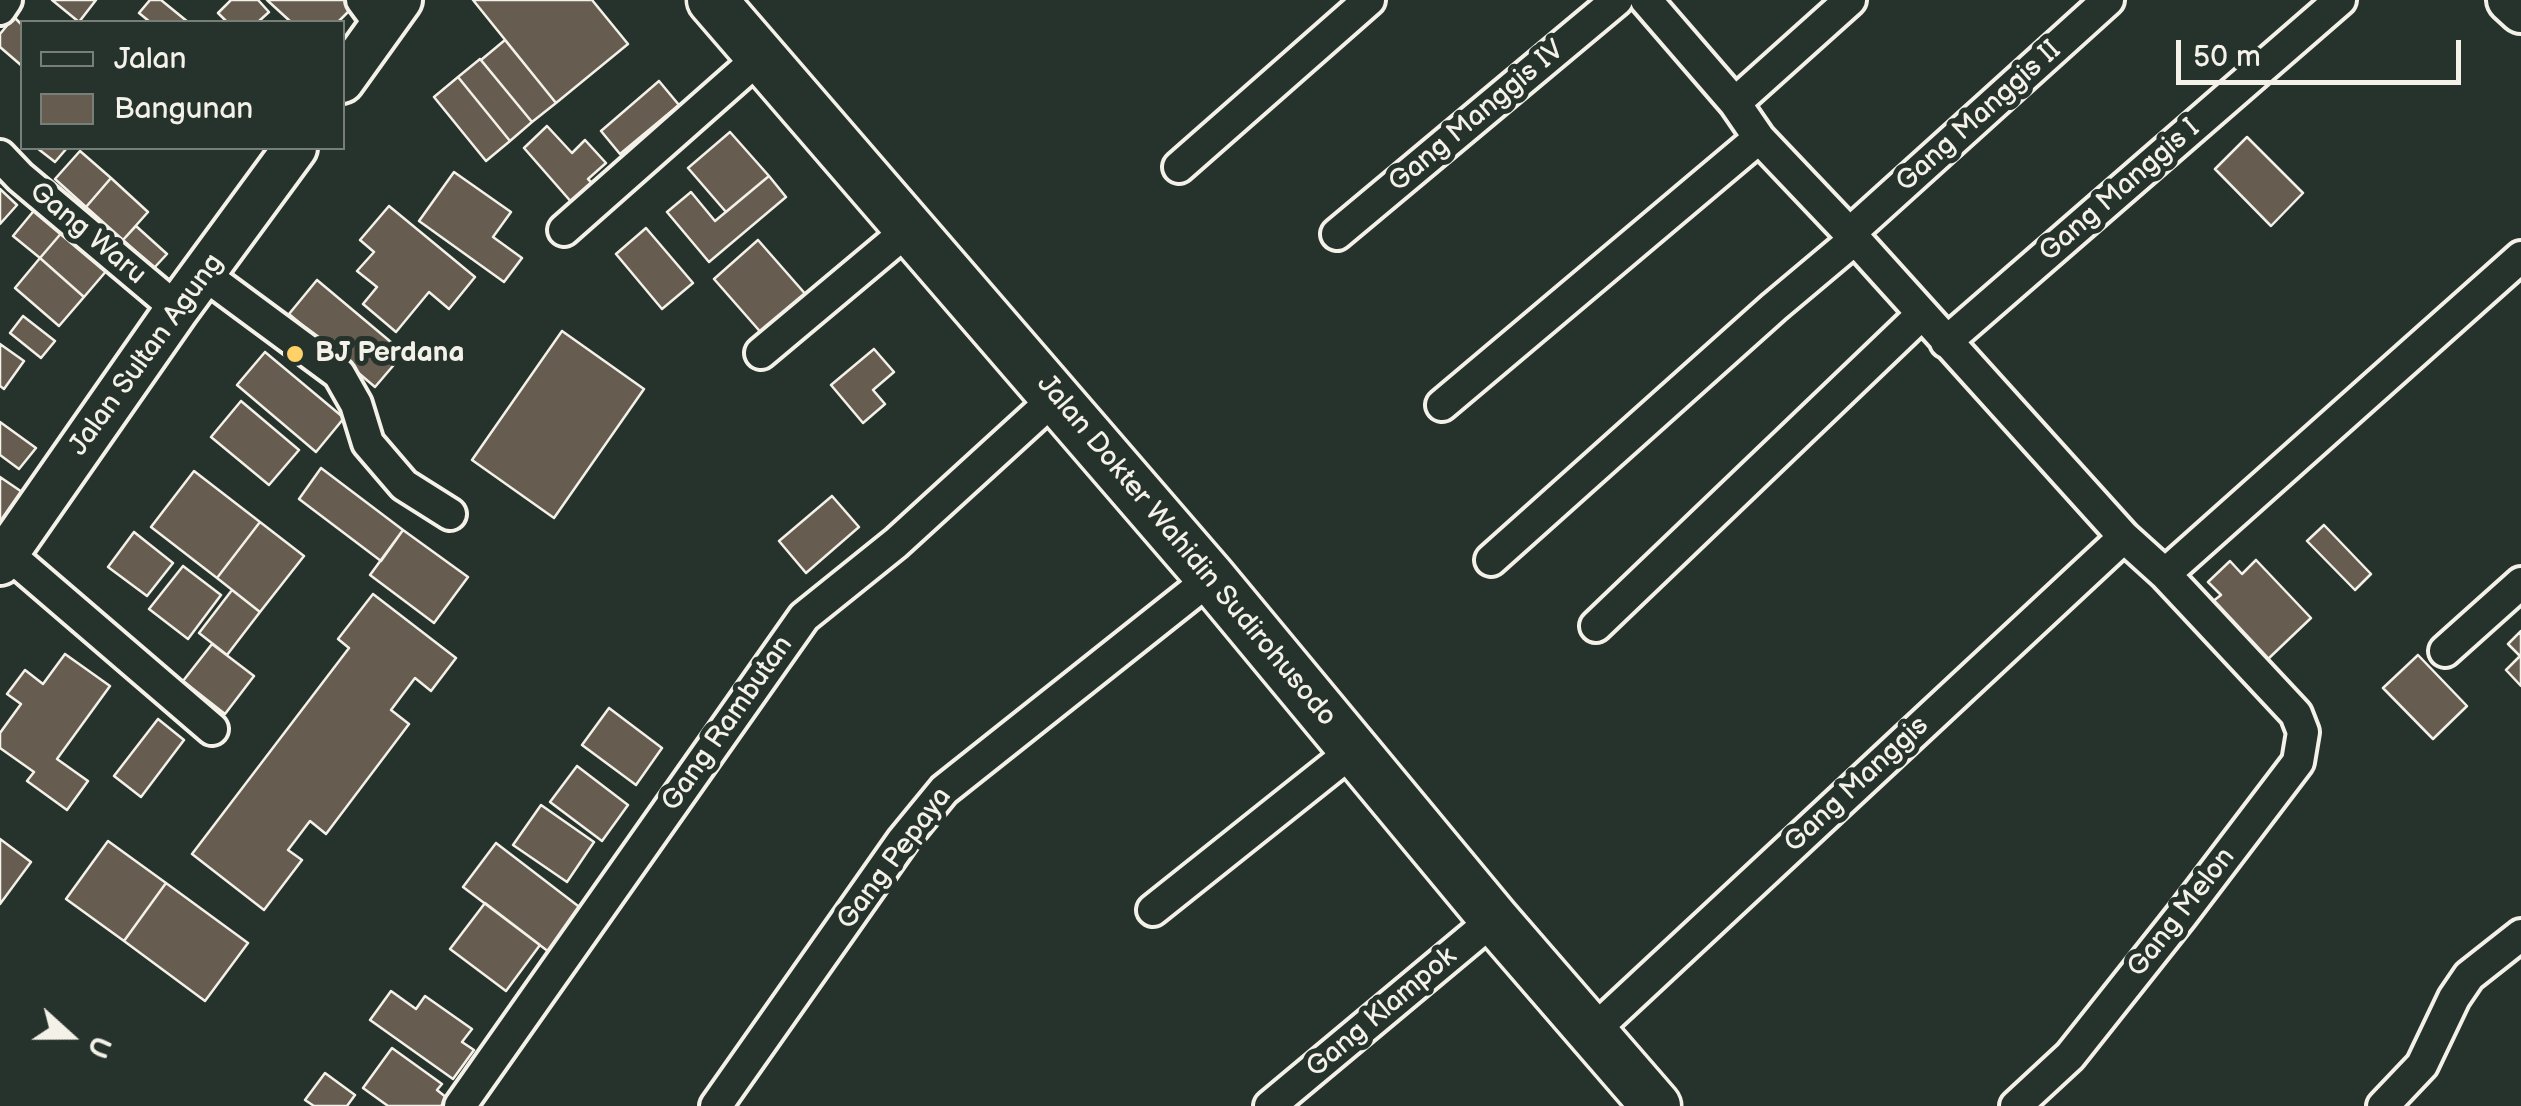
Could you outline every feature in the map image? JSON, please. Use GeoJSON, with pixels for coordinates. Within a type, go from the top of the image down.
{"type":"FeatureCollection","features":[{"type":"Feature","properties":{"kind":"main road","name":"Jalan Dokter Wahidin Sudirohusodo"},"geometry":{"type":"LineString","coordinates":[[712,0],[1211,578],[1590,1033],[1642,1101]]}},
{"type":"Feature","properties":{"kind":"main road"},"geometry":{"type":"LineString","coordinates":[[2509,0],[2521,11]]}},
{"type":"Feature","properties":{"kind":"main road"},"geometry":{"type":"LineString","coordinates":[[345,75],[381,9]]}},
{"type":"Feature","properties":{"kind":"main road","name":"Jalan Sultan Agung"},"geometry":{"type":"LineString","coordinates":[[3,558],[294,150]]}},
{"type":"Feature","properties":{"kind":"street"},"geometry":{"type":"LineString","coordinates":[[0,9],[6,0]]}},
{"type":"Feature","properties":{"kind":"street"},"geometry":{"type":"LineString","coordinates":[[1178,167],[1370,0]]}},
{"type":"Feature","properties":{"kind":"street","name":"Gang Manggis IV"},"geometry":{"type":"LineString","coordinates":[[1337,234],[1617,0]]}},
{"type":"Feature","properties":{"kind":"street"},"geometry":{"type":"LineString","coordinates":[[1646,0],[1735,103],[1759,138],[2124,538],[2165,574],[2521,256]]}},
{"type":"Feature","properties":{"kind":"street"},"geometry":{"type":"LineString","coordinates":[[1735,103],[1850,0]]}},
{"type":"Feature","properties":{"kind":"street","name":"Gang Manggis II"},"geometry":{"type":"LineString","coordinates":[[1491,560],[2108,0]]}},
{"type":"Feature","properties":{"kind":"street","name":"Gang Manggis I"},"geometry":{"type":"LineString","coordinates":[[1946,342],[2340,0]]}},
{"type":"Feature","properties":{"kind":"street"},"geometry":{"type":"LineString","coordinates":[[564,230],[761,56]]}},
{"type":"Feature","properties":{"kind":"street"},"geometry":{"type":"LineString","coordinates":[[1442,405],[1759,138]]}},
{"type":"Feature","properties":{"kind":"street","name":"Gang Waru"},"geometry":{"type":"LineString","coordinates":[[0,156],[20,178],[177,309]]}},
{"type":"Feature","properties":{"kind":"street"},"geometry":{"type":"LineString","coordinates":[[762,353],[909,229]]}},
{"type":"Feature","properties":{"kind":"street"},"geometry":{"type":"LineString","coordinates":[[205,275],[339,374],[356,404],[368,443],[404,485],[450,514]]}},
{"type":"Feature","properties":{"kind":"street"},"geometry":{"type":"LineString","coordinates":[[1596,626],[1922,314]]}},
{"type":"Feature","properties":{"kind":"street","name":"Gang Rambutan"},"geometry":{"type":"LineString","coordinates":[[460,1106],[804,618],[896,543],[1056,396]]}},
{"type":"Feature","properties":{"kind":"street","name":"Gang Manggis"},"geometry":{"type":"LineString","coordinates":[[1590,1033],[2124,538]]}},
{"type":"Feature","properties":{"kind":"street"},"geometry":{"type":"LineString","coordinates":[[3,558],[212,729]]}},
{"type":"Feature","properties":{"kind":"street","name":"Gang Melon"},"geometry":{"type":"LineString","coordinates":[[2016,1106],[2070,1056],[2298,762],[2303,732],[2296,714],[2165,574]]}},
{"type":"Feature","properties":{"kind":"street","name":"Gang Pepaya"},"geometry":{"type":"LineString","coordinates":[[716,1106],[903,840],[944,790],[1211,578]]}},
{"type":"Feature","properties":{"kind":"street"},"geometry":{"type":"LineString","coordinates":[[2446,651],[2521,583]]}},
{"type":"Feature","properties":{"kind":"street"},"geometry":{"type":"LineString","coordinates":[[1153,910],[1355,749]]}},
{"type":"Feature","properties":{"kind":"street","name":"Gang Klampok"},"geometry":{"type":"LineString","coordinates":[[1270,1106],[1494,919]]}},
{"type":"Feature","properties":{"kind":"street"},"geometry":{"type":"LineString","coordinates":[[2383,1106],[2422,1065],[2469,976],[2521,936]]}},
{"type":"Feature","properties":{"kind":"building"},"geometry":{"type":"Polygon","coordinates":[[[52,0],[96,0],[77,20],[52,0]]]}},
{"type":"Feature","properties":{"kind":"building"},"geometry":{"type":"Polygon","coordinates":[[[150,0],[161,0],[186,20],[148,20],[139,13],[150,0]]]}},
{"type":"Feature","properties":{"kind":"building"},"geometry":{"type":"Polygon","coordinates":[[[231,0],[258,0],[269,12],[260,20],[225,20],[218,13],[231,0]]]}},
{"type":"Feature","properties":{"kind":"building"},"geometry":{"type":"Polygon","coordinates":[[[267,0],[346,0],[353,7],[340,20],[289,20],[267,0]]]}},
{"type":"Feature","properties":{"kind":"building"},"geometry":{"type":"Polygon","coordinates":[[[473,0],[592,0],[628,44],[556,103],[473,0]]]}},
{"type":"Feature","properties":{"kind":"building"},"geometry":{"type":"Polygon","coordinates":[[[14,17],[20,23],[20,64],[0,47],[0,34],[14,17]]]}},
{"type":"Feature","properties":{"kind":"building"},"geometry":{"type":"Polygon","coordinates":[[[505,40],[556,103],[532,122],[481,60],[505,40]]]}},
{"type":"Feature","properties":{"kind":"building"},"geometry":{"type":"Polygon","coordinates":[[[480,59],[532,122],[510,141],[458,77],[480,59]]]}},
{"type":"Feature","properties":{"kind":"building"},"geometry":{"type":"Polygon","coordinates":[[[458,77],[510,141],[486,161],[434,97],[458,77]]]}},
{"type":"Feature","properties":{"kind":"building"},"geometry":{"type":"Polygon","coordinates":[[[659,81],[679,105],[620,154],[601,131],[659,81]]]}},
{"type":"Feature","properties":{"kind":"building"},"geometry":{"type":"Polygon","coordinates":[[[547,126],[572,153],[585,140],[606,163],[588,179],[594,185],[573,204],[524,148],[547,126]]]}},
{"type":"Feature","properties":{"kind":"building"},"geometry":{"type":"Polygon","coordinates":[[[730,132],[769,176],[726,212],[688,168],[730,132]]]}},
{"type":"Feature","properties":{"kind":"building"},"geometry":{"type":"Polygon","coordinates":[[[2247,137],[2303,193],[2271,226],[2215,169],[2247,137]]]}},
{"type":"Feature","properties":{"kind":"building"},"geometry":{"type":"Polygon","coordinates":[[[40,150],[65,150],[55,162],[40,150]]]}},
{"type":"Feature","properties":{"kind":"building"},"geometry":{"type":"Polygon","coordinates":[[[80,151],[111,178],[86,207],[55,179],[80,151]]]}},
{"type":"Feature","properties":{"kind":"building"},"geometry":{"type":"Polygon","coordinates":[[[454,172],[511,212],[493,237],[522,258],[504,282],[419,221],[454,172]]]}},
{"type":"Feature","properties":{"kind":"building"},"geometry":{"type":"Polygon","coordinates":[[[769,176],[786,197],[709,262],[667,212],[691,192],[715,221],[769,176]]]}},
{"type":"Feature","properties":{"kind":"building"},"geometry":{"type":"Polygon","coordinates":[[[111,178],[148,212],[123,240],[86,207],[111,178]]]}},
{"type":"Feature","properties":{"kind":"building"},"geometry":{"type":"Polygon","coordinates":[[[0,189],[17,205],[0,224],[0,189]]]}},
{"type":"Feature","properties":{"kind":"building"},"geometry":{"type":"Polygon","coordinates":[[[389,206],[475,277],[449,309],[429,292],[396,332],[363,304],[377,287],[357,271],[374,252],[360,240],[389,206]]]}},
{"type":"Feature","properties":{"kind":"building"},"geometry":{"type":"Polygon","coordinates":[[[37,207],[64,230],[40,258],[13,236],[37,207]]]}},
{"type":"Feature","properties":{"kind":"building"},"geometry":{"type":"Polygon","coordinates":[[[136,226],[167,254],[154,268],[123,240],[136,226]]]}},
{"type":"Feature","properties":{"kind":"building"},"geometry":{"type":"Polygon","coordinates":[[[646,228],[693,283],[662,309],[616,254],[646,228]]]}},
{"type":"Feature","properties":{"kind":"building"},"geometry":{"type":"Polygon","coordinates":[[[64,230],[108,269],[84,297],[40,258],[64,230]]]}},
{"type":"Feature","properties":{"kind":"building"},"geometry":{"type":"Polygon","coordinates":[[[758,240],[808,297],[764,336],[714,279],[758,240]]]}},
{"type":"Feature","properties":{"kind":"building"},"geometry":{"type":"Polygon","coordinates":[[[40,258],[84,297],[59,326],[15,288],[40,258]]]}},
{"type":"Feature","properties":{"kind":"building"},"geometry":{"type":"Polygon","coordinates":[[[317,280],[404,353],[375,387],[289,314],[317,280]]]}},
{"type":"Feature","properties":{"kind":"building"},"geometry":{"type":"Polygon","coordinates":[[[23,316],[55,341],[41,358],[10,333],[23,316]]]}},
{"type":"Feature","properties":{"kind":"building"},"geometry":{"type":"Polygon","coordinates":[[[562,331],[644,389],[554,518],[472,460],[562,331]]]}},
{"type":"Feature","properties":{"kind":"building"},"geometry":{"type":"Polygon","coordinates":[[[0,344],[24,361],[4,389],[0,386],[0,344]]]}},
{"type":"Feature","properties":{"kind":"building"},"geometry":{"type":"Polygon","coordinates":[[[874,349],[894,372],[873,390],[885,404],[863,423],[831,385],[874,349]]]}},
{"type":"Feature","properties":{"kind":"building"},"geometry":{"type":"Polygon","coordinates":[[[265,352],[344,418],[316,452],[237,385],[265,352]]]}},
{"type":"Feature","properties":{"kind":"building"},"geometry":{"type":"Polygon","coordinates":[[[241,401],[299,450],[269,485],[211,437],[241,401]]]}},
{"type":"Feature","properties":{"kind":"building"},"geometry":{"type":"Polygon","coordinates":[[[0,422],[36,448],[19,469],[0,455],[0,422]]]}},
{"type":"Feature","properties":{"kind":"building"},"geometry":{"type":"Polygon","coordinates":[[[321,468],[403,530],[381,561],[299,499],[321,468]]]}},
{"type":"Feature","properties":{"kind":"building"},"geometry":{"type":"Polygon","coordinates":[[[194,471],[260,522],[217,578],[151,527],[194,471]]]}},
{"type":"Feature","properties":{"kind":"building"},"geometry":{"type":"Polygon","coordinates":[[[0,477],[25,494],[4,524],[0,521],[0,477]]]}},
{"type":"Feature","properties":{"kind":"building"},"geometry":{"type":"Polygon","coordinates":[[[832,496],[859,527],[806,573],[779,541],[832,496]]]}},
{"type":"Feature","properties":{"kind":"building"},"geometry":{"type":"Polygon","coordinates":[[[260,522],[304,556],[260,612],[217,578],[260,522]]]}},
{"type":"Feature","properties":{"kind":"building"},"geometry":{"type":"Polygon","coordinates":[[[2324,525],[2371,574],[2355,590],[2307,541],[2324,525]]]}},
{"type":"Feature","properties":{"kind":"building"},"geometry":{"type":"Polygon","coordinates":[[[403,530],[468,577],[434,623],[370,575],[403,530]]]}},
{"type":"Feature","properties":{"kind":"building"},"geometry":{"type":"Polygon","coordinates":[[[134,532],[173,563],[147,596],[108,567],[134,532]]]}},
{"type":"Feature","properties":{"kind":"building"},"geometry":{"type":"Polygon","coordinates":[[[2256,560],[2311,618],[2267,660],[2212,602],[2221,595],[2208,582],[2230,561],[2242,574],[2256,560]]]}},
{"type":"Feature","properties":{"kind":"building"},"geometry":{"type":"Polygon","coordinates":[[[183,566],[221,595],[188,639],[149,609],[183,566]]]}},
{"type":"Feature","properties":{"kind":"building"},"geometry":{"type":"Polygon","coordinates":[[[232,590],[260,612],[227,655],[199,633],[232,590]]]}},
{"type":"Feature","properties":{"kind":"building"},"geometry":{"type":"Polygon","coordinates":[[[373,594],[456,658],[431,691],[415,678],[391,710],[409,724],[326,834],[310,821],[288,850],[302,860],[264,910],[192,854],[349,648],[338,639],[373,594]]]}},
{"type":"Feature","properties":{"kind":"building"},"geometry":{"type":"Polygon","coordinates":[[[2521,631],[2521,686],[2506,670],[2520,656],[2508,644],[2521,631]]]}},
{"type":"Feature","properties":{"kind":"building"},"geometry":{"type":"Polygon","coordinates":[[[212,644],[254,676],[225,714],[183,681],[212,644]]]}},
{"type":"Feature","properties":{"kind":"building"},"geometry":{"type":"Polygon","coordinates":[[[65,654],[110,686],[57,759],[88,781],[67,810],[27,781],[34,772],[0,748],[0,733],[21,704],[7,694],[25,670],[43,684],[65,654]]]}},
{"type":"Feature","properties":{"kind":"building"},"geometry":{"type":"Polygon","coordinates":[[[2418,655],[2467,706],[2433,739],[2383,688],[2418,655]]]}},
{"type":"Feature","properties":{"kind":"building"},"geometry":{"type":"Polygon","coordinates":[[[609,708],[662,748],[636,785],[582,745],[609,708]]]}},
{"type":"Feature","properties":{"kind":"building"},"geometry":{"type":"Polygon","coordinates":[[[158,719],[184,740],[141,797],[114,776],[158,719]]]}},
{"type":"Feature","properties":{"kind":"building"},"geometry":{"type":"Polygon","coordinates":[[[577,766],[628,805],[602,841],[550,802],[577,766]]]}},
{"type":"Feature","properties":{"kind":"building"},"geometry":{"type":"Polygon","coordinates":[[[541,805],[594,842],[567,882],[513,845],[541,805]]]}},
{"type":"Feature","properties":{"kind":"building"},"geometry":{"type":"Polygon","coordinates":[[[0,839],[31,862],[0,904],[0,839]]]}},
{"type":"Feature","properties":{"kind":"building"},"geometry":{"type":"Polygon","coordinates":[[[108,841],[166,883],[124,941],[66,899],[108,841]]]}},
{"type":"Feature","properties":{"kind":"building"},"geometry":{"type":"Polygon","coordinates":[[[496,843],[582,909],[549,952],[463,887],[496,843]]]}},
{"type":"Feature","properties":{"kind":"building"},"geometry":{"type":"Polygon","coordinates":[[[166,883],[248,943],[205,1001],[124,941],[166,883]]]}},
{"type":"Feature","properties":{"kind":"building"},"geometry":{"type":"Polygon","coordinates":[[[485,903],[540,945],[506,991],[450,949],[485,903]]]}},
{"type":"Feature","properties":{"kind":"building"},"geometry":{"type":"Polygon","coordinates":[[[391,991],[416,1009],[425,996],[472,1029],[462,1042],[474,1050],[453,1079],[370,1020],[391,991]]]}},
{"type":"Feature","properties":{"kind":"building"},"geometry":{"type":"Polygon","coordinates":[[[392,1048],[442,1084],[437,1090],[447,1098],[441,1106],[388,1106],[363,1088],[392,1048]]]}},
{"type":"Feature","properties":{"kind":"building"},"geometry":{"type":"Polygon","coordinates":[[[325,1073],[355,1095],[347,1106],[314,1106],[305,1100],[325,1073]]]}},
{"type":"Feature","properties":{"kind":"place","name":"BJ Perdana"},"geometry":{"type":"Point","coordinates":[295,354]}}]}
